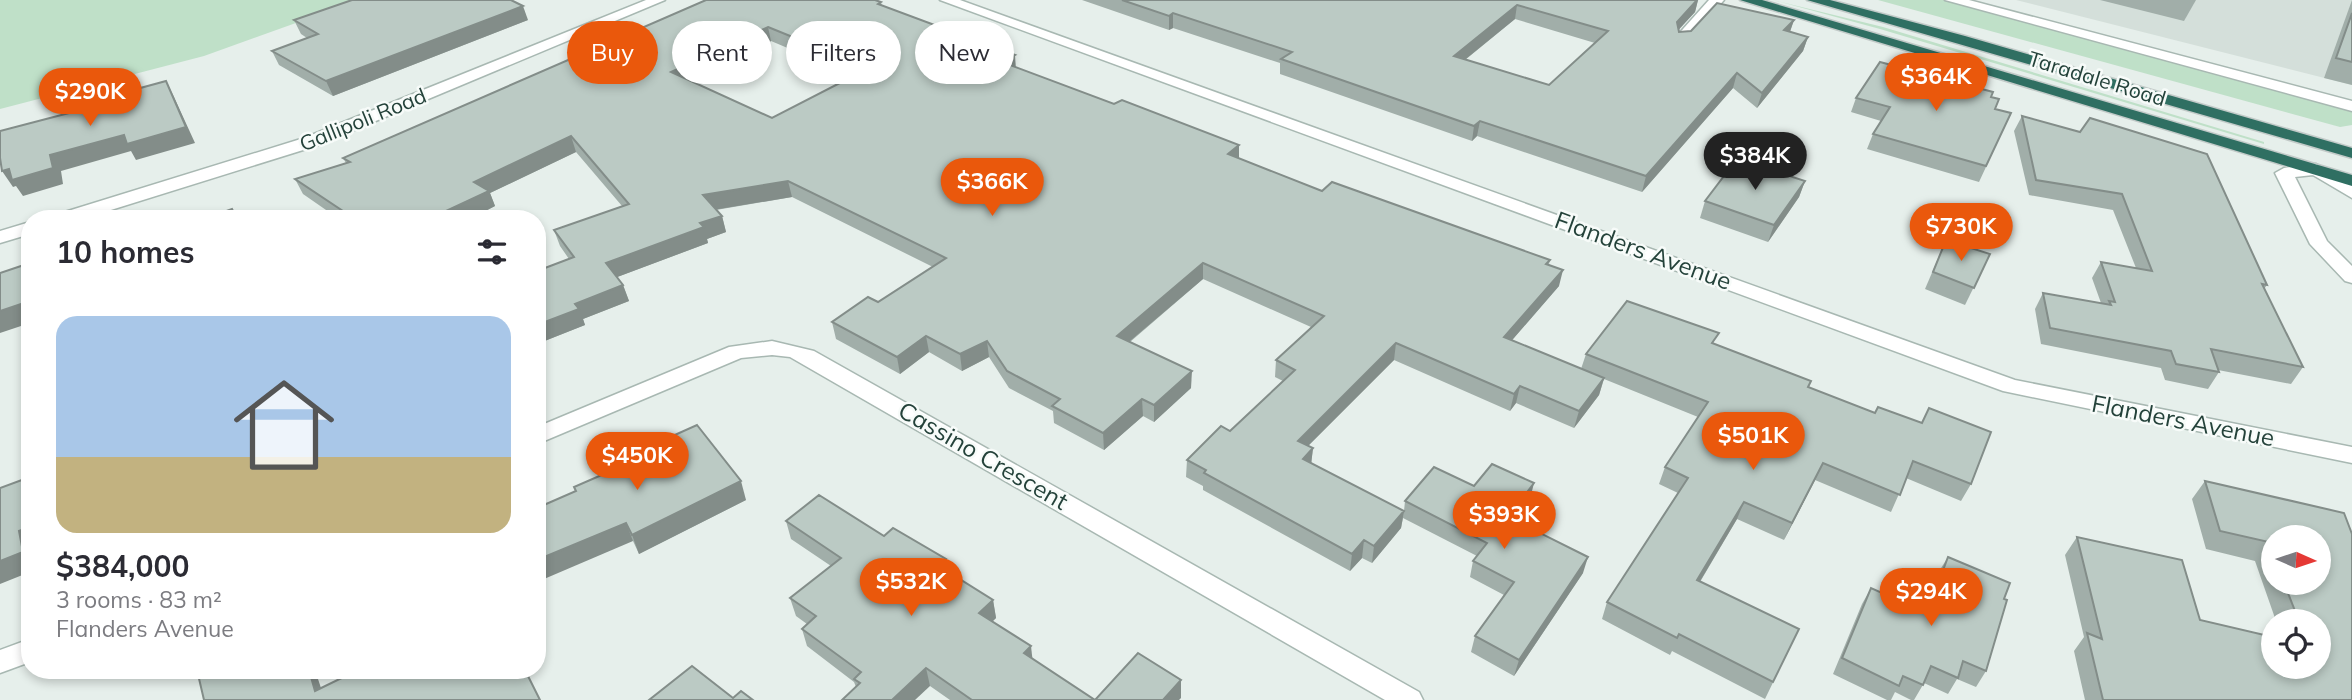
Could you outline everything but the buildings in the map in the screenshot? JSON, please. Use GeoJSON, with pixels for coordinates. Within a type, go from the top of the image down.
{"type":"FeatureCollection","features":[{"type":"Feature","properties":{"kind":"highway","name":"Taradale Road"},"geometry":{"type":"LineString","coordinates":[[1747,0],[2352,181]]}},
{"type":"Feature","properties":{"kind":"highway","name":"Taradale Road"},"geometry":{"type":"LineString","coordinates":[[1814,0],[1960,38],[2352,153]]}},
{"type":"Feature","properties":{"kind":"street","name":"Gallipoli Road"},"geometry":{"type":"LineString","coordinates":[[91,210],[310,142],[658,0]]}},
{"type":"Feature","properties":{"kind":"street","name":"Flanders Avenue"},"geometry":{"type":"LineString","coordinates":[[947,0],[2011,386],[2352,454]]}},
{"type":"Feature","properties":{"kind":"street"},"geometry":{"type":"LineString","coordinates":[[1680,41],[1717,0]]}},
{"type":"Feature","properties":{"kind":"street"},"geometry":{"type":"LineString","coordinates":[[1952,0],[2352,106]]}},
{"type":"Feature","properties":{"kind":"street"},"geometry":{"type":"LineString","coordinates":[[2316,169],[2334,148]]}},
{"type":"Feature","properties":{"kind":"street"},"geometry":{"type":"LineString","coordinates":[[2352,193],[2316,169],[2284,173],[2319,244],[2352,277]]}},
{"type":"Feature","properties":{"kind":"street"},"geometry":{"type":"LineString","coordinates":[[0,237],[21,231]]}},
{"type":"Feature","properties":{"kind":"street","name":"Cassino Crescent"},"geometry":{"type":"LineString","coordinates":[[546,432],[736,352],[762,347],[787,348],[807,356],[1409,700]]}},
{"type":"Feature","properties":{"kind":"street"},"geometry":{"type":"LineString","coordinates":[[0,662],[21,654]]}},
{"type":"Feature","properties":{"kind":"shaded area"},"geometry":{"type":"Polygon","coordinates":[[[2016,0],[2352,0],[2352,85],[2016,0]]]}},
{"type":"Feature","properties":{"kind":"green space"},"geometry":{"type":"Polygon","coordinates":[[[0,0],[360,0],[204,56],[0,109],[0,0]]]}},
{"type":"Feature","properties":{"kind":"green space"},"geometry":{"type":"Polygon","coordinates":[[[1773,0],[1883,27],[2264,144],[1880,29],[1773,0]]]}},
{"type":"Feature","properties":{"kind":"green space"},"geometry":{"type":"Polygon","coordinates":[[[1878,0],[1956,0],[2352,107],[2352,125],[2340,127],[1878,0]]]}}]}
